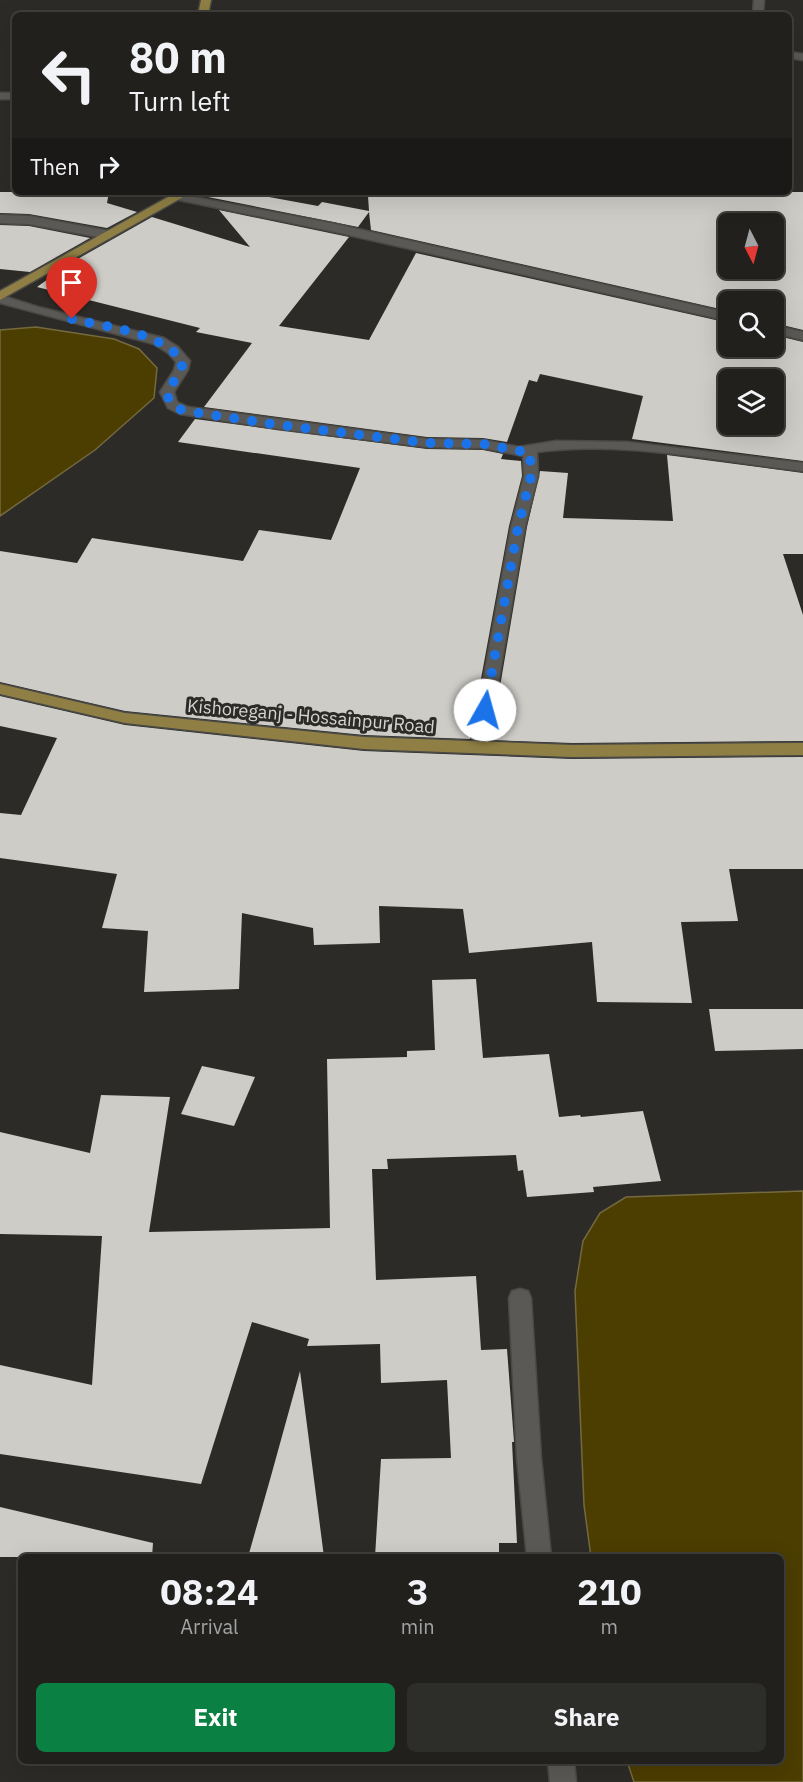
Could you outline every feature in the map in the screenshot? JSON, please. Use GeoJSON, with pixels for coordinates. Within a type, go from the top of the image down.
{"type":"FeatureCollection","features":[{"type":"Feature","properties":{"kind":"main road"},"geometry":{"type":"LineString","coordinates":[[0,297],[182,195]]}},
{"type":"Feature","properties":{"kind":"main road","name":"Kishoreganj - Hossainpur Road"},"geometry":{"type":"LineString","coordinates":[[0,689],[124,718],[364,743],[572,751],[803,749]]}},
{"type":"Feature","properties":{"kind":"street"},"geometry":{"type":"LineString","coordinates":[[182,195],[718,315]]}},
{"type":"Feature","properties":{"kind":"street"},"geometry":{"type":"LineString","coordinates":[[0,219],[29,220],[109,236]]}},
{"type":"Feature","properties":{"kind":"street"},"geometry":{"type":"LineString","coordinates":[[0,297],[34,310],[159,341],[173,350],[183,361],[181,370],[167,392],[174,407],[185,411],[414,441],[483,444],[530,453],[531,476],[518,527],[479,748]]}},
{"type":"Feature","properties":{"kind":"street"},"geometry":{"type":"LineString","coordinates":[[784,331],[803,336]]}},
{"type":"Feature","properties":{"kind":"street"},"geometry":{"type":"LineString","coordinates":[[523,450],[552,444],[579,443],[681,452],[803,467]]}},
{"type":"Feature","properties":{"kind":"street"},"geometry":{"type":"LineString","coordinates":[[520,1298],[529,1458],[539,1554]]}},
{"type":"Feature","properties":{"kind":"street"},"geometry":{"type":"LineString","coordinates":[[561,1764],[563,1782]]}},
{"type":"Feature","properties":{"kind":"shaded area"},"geometry":{"type":"Polygon","coordinates":[[[36,327],[114,339],[139,349],[157,368],[154,398],[95,450],[0,516],[0,330],[36,327]]]}},
{"type":"Feature","properties":{"kind":"shaded area"},"geometry":{"type":"Polygon","coordinates":[[[803,1191],[803,1782],[634,1782],[628,1764],[784,1764],[784,1554],[591,1554],[584,1505],[575,1291],[583,1241],[600,1213],[626,1197],[803,1191]]]}},
{"type":"Feature","properties":{"kind":"building"},"geometry":{"type":"Polygon","coordinates":[[[0,192],[12,192],[12,195],[108,195],[107,203],[137,212],[107,228],[29,214],[0,213],[0,192]]]}},
{"type":"Feature","properties":{"kind":"building"},"geometry":{"type":"Polygon","coordinates":[[[792,192],[803,192],[803,330],[784,325],[784,291],[718,291],[718,309],[371,230],[369,212],[358,227],[206,195],[258,195],[318,206],[322,202],[369,211],[368,196],[792,195],[792,192]]]}},
{"type":"Feature","properties":{"kind":"building"},"geometry":{"type":"Polygon","coordinates":[[[219,210],[349,237],[279,326],[369,340],[416,253],[718,321],[718,357],[784,357],[784,337],[803,342],[803,461],[632,439],[643,396],[540,374],[537,382],[529,380],[507,442],[483,438],[427,437],[204,407],[252,343],[196,332],[200,328],[37,287],[55,274],[51,274],[152,217],[250,247],[219,210]]]}},
{"type":"Feature","properties":{"kind":"building"},"geometry":{"type":"Polygon","coordinates":[[[0,225],[29,226],[90,238],[30,272],[0,269],[0,225]]]}},
{"type":"Feature","properties":{"kind":"building"},"geometry":{"type":"Polygon","coordinates":[[[195,419],[427,449],[483,450],[503,454],[501,459],[521,461],[522,476],[509,526],[470,739],[364,735],[125,711],[0,682],[0,551],[77,563],[92,538],[243,561],[259,530],[331,540],[360,468],[178,442],[195,419]]]}},
{"type":"Feature","properties":{"kind":"building"},"geometry":{"type":"Polygon","coordinates":[[[667,455],[803,473],[803,554],[783,554],[803,615],[803,741],[572,743],[491,740],[527,527],[540,471],[568,473],[563,518],[673,521],[667,455]]]}},
{"type":"Feature","properties":{"kind":"building"},"geometry":{"type":"Polygon","coordinates":[[[0,696],[125,725],[364,751],[572,759],[803,757],[803,869],[729,869],[738,921],[681,922],[692,1003],[597,1002],[592,942],[469,953],[463,909],[379,906],[380,943],[314,945],[313,928],[242,913],[239,989],[144,992],[148,931],[102,928],[117,874],[0,858],[0,813],[21,815],[57,738],[0,726],[0,696]]]}},
{"type":"Feature","properties":{"kind":"building"},"geometry":{"type":"Polygon","coordinates":[[[476,979],[483,1058],[549,1054],[559,1117],[643,1111],[661,1181],[593,1187],[594,1192],[527,1197],[523,1170],[518,1171],[516,1155],[387,1159],[388,1169],[372,1169],[376,1280],[476,1276],[481,1350],[507,1349],[514,1442],[512,1442],[517,1543],[499,1543],[499,1554],[375,1554],[381,1459],[451,1458],[447,1380],[381,1383],[380,1344],[307,1346],[309,1339],[252,1322],[201,1484],[0,1454],[0,1365],[92,1385],[102,1236],[0,1234],[0,1132],[90,1153],[101,1095],[170,1097],[149,1232],[330,1228],[327,1059],[407,1057],[407,1051],[435,1050],[432,980],[476,979]]]}},
{"type":"Feature","properties":{"kind":"building"},"geometry":{"type":"Polygon","coordinates":[[[709,1009],[803,1009],[803,1049],[715,1051],[709,1009]]]}},
{"type":"Feature","properties":{"kind":"building"},"geometry":{"type":"Polygon","coordinates":[[[202,1066],[255,1077],[234,1126],[181,1114],[202,1066]]]}},
{"type":"Feature","properties":{"kind":"building"},"geometry":{"type":"Polygon","coordinates":[[[300,1371],[324,1554],[249,1554],[300,1371]]]}},
{"type":"Feature","properties":{"kind":"building"},"geometry":{"type":"Polygon","coordinates":[[[0,1507],[153,1543],[152,1554],[18,1554],[18,1557],[0,1557],[0,1507]]]}},
{"type":"Feature","properties":{"kind":"route"},"geometry":{"type":"LineString","coordinates":[[72,319],[130,332],[159,341],[173,350],[183,361],[181,370],[167,392],[168,398],[170,404],[185,411],[427,443],[483,444],[530,453],[531,476],[518,527],[485,710]]}}]}
